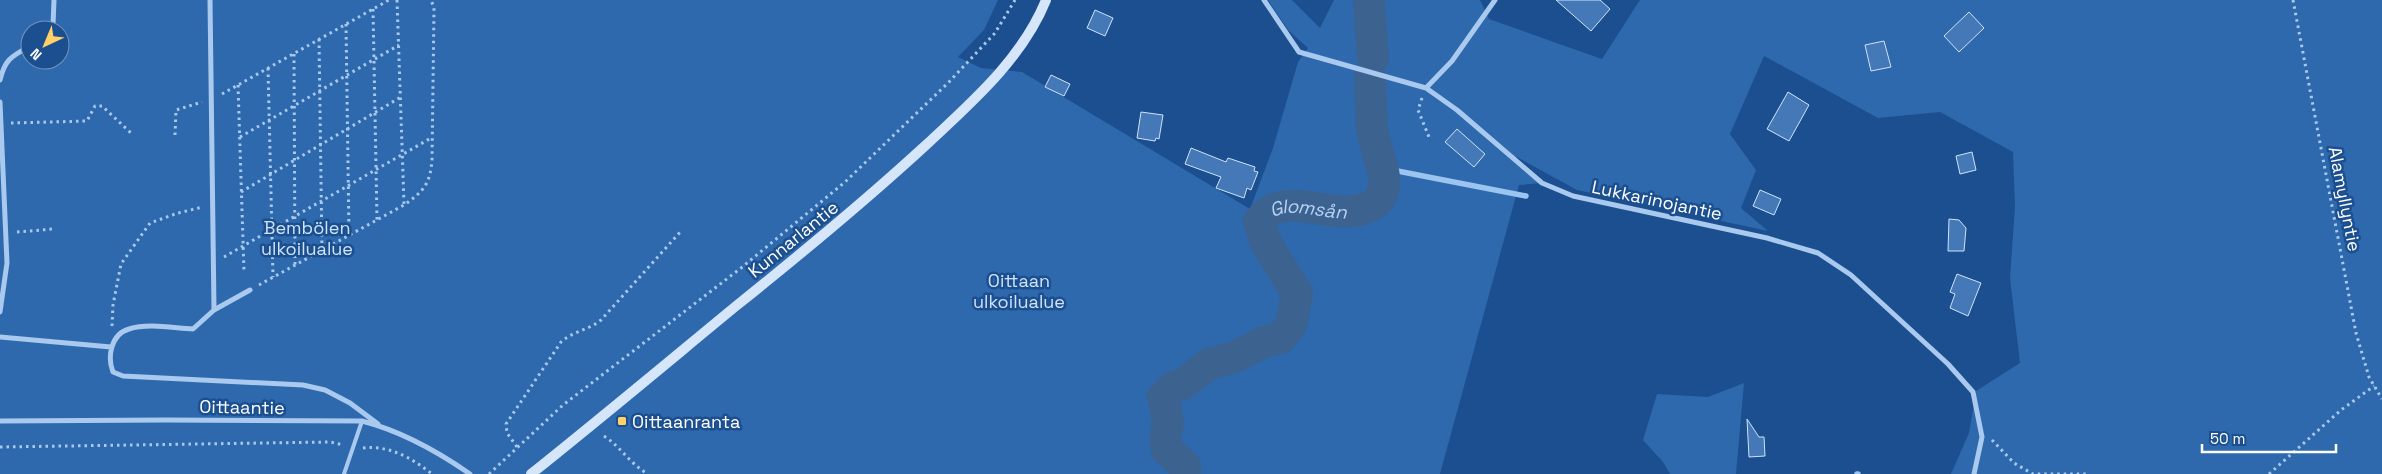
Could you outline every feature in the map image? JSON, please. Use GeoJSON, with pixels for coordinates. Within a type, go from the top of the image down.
{"type":"FeatureCollection","features":[{"type":"Feature","properties":{"kind":"main road","name":"Kunnarlantie"},"geometry":{"type":"LineString","coordinates":[[531,474],[838,224],[906,164],[972,102],[1009,63],[1038,18],[1046,0]]}},
{"type":"Feature","properties":{"kind":"street"},"geometry":{"type":"LineString","coordinates":[[54,0],[54,20]]}},
{"type":"Feature","properties":{"kind":"street"},"geometry":{"type":"LineString","coordinates":[[210,0],[214,310]]}},
{"type":"Feature","properties":{"kind":"street","name":"Lukkarinojantie"},"geometry":{"type":"LineString","coordinates":[[1264,0],[1299,52],[1426,88],[1457,110],[1542,183],[1573,196],[1767,238],[1818,253],[1851,275],[1948,364],[1973,392],[1982,437],[1974,474]]}},
{"type":"Feature","properties":{"kind":"street"},"geometry":{"type":"LineString","coordinates":[[1426,88],[1452,61],[1495,0]]}},
{"type":"Feature","properties":{"kind":"street"},"geometry":{"type":"LineString","coordinates":[[0,80],[3,67],[10,57],[20,52]]}},
{"type":"Feature","properties":{"kind":"street"},"geometry":{"type":"LineString","coordinates":[[0,102],[4,233],[7,263],[0,312]]}},
{"type":"Feature","properties":{"kind":"street"},"geometry":{"type":"LineString","coordinates":[[250,290],[214,310],[193,329],[128,329],[117,337],[111,347],[109,362],[113,372],[123,376],[280,384],[318,388],[350,403],[380,426]]}},
{"type":"Feature","properties":{"kind":"street"},"geometry":{"type":"LineString","coordinates":[[0,337],[111,347]]}},
{"type":"Feature","properties":{"kind":"street","name":"Oittaantie"},"geometry":{"type":"LineString","coordinates":[[0,421],[362,422],[380,426],[446,457],[470,474]]}},
{"type":"Feature","properties":{"kind":"lane"},"geometry":{"type":"LineString","coordinates":[[344,474],[352,446],[362,422]]}},
{"type":"Feature","properties":{"kind":"path"},"geometry":{"type":"LineString","coordinates":[[175,135],[176,110],[211,100],[389,0]]}},
{"type":"Feature","properties":{"kind":"path"},"geometry":{"type":"LineString","coordinates":[[398,0],[404,205]]}},
{"type":"Feature","properties":{"kind":"path"},"geometry":{"type":"LineString","coordinates":[[250,290],[404,205],[416,197],[429,180],[432,160],[434,8],[431,0]]}},
{"type":"Feature","properties":{"kind":"path"},"geometry":{"type":"LineString","coordinates":[[489,474],[563,405],[740,268],[845,182],[955,76],[994,33],[1015,0]]}},
{"type":"Feature","properties":{"kind":"path","name":"Alamyllyntie"},"geometry":{"type":"LineString","coordinates":[[2293,0],[2356,333],[2369,377],[2382,400]]}},
{"type":"Feature","properties":{"kind":"path"},"geometry":{"type":"LineString","coordinates":[[373,9],[377,220]]}},
{"type":"Feature","properties":{"kind":"path"},"geometry":{"type":"LineString","coordinates":[[346,24],[350,235]]}},
{"type":"Feature","properties":{"kind":"path"},"geometry":{"type":"LineString","coordinates":[[320,39],[322,251]]}},
{"type":"Feature","properties":{"kind":"path"},"geometry":{"type":"LineString","coordinates":[[240,137],[399,45]]}},
{"type":"Feature","properties":{"kind":"path"},"geometry":{"type":"LineString","coordinates":[[294,53],[295,265]]}},
{"type":"Feature","properties":{"kind":"path"},"geometry":{"type":"LineString","coordinates":[[268,68],[273,278]]}},
{"type":"Feature","properties":{"kind":"path"},"geometry":{"type":"LineString","coordinates":[[238,84],[244,272]]}},
{"type":"Feature","properties":{"kind":"path"},"geometry":{"type":"LineString","coordinates":[[1426,88],[1418,110],[1429,138]]}},
{"type":"Feature","properties":{"kind":"path"},"geometry":{"type":"LineString","coordinates":[[241,192],[400,97]]}},
{"type":"Feature","properties":{"kind":"path"},"geometry":{"type":"LineString","coordinates":[[0,124],[87,121],[95,106],[102,106],[132,133]]}},
{"type":"Feature","properties":{"kind":"path"},"geometry":{"type":"LineString","coordinates":[[214,262],[431,138]]}},
{"type":"Feature","properties":{"kind":"path"},"geometry":{"type":"LineString","coordinates":[[111,347],[113,305],[121,264],[150,223],[178,213],[212,205]]}},
{"type":"Feature","properties":{"kind":"path"},"geometry":{"type":"LineString","coordinates":[[4,233],[53,229]]}},
{"type":"Feature","properties":{"kind":"path"},"geometry":{"type":"LineString","coordinates":[[517,447],[507,433],[506,424],[561,342],[569,335],[594,325],[601,320],[682,230]]}},
{"type":"Feature","properties":{"kind":"path"},"geometry":{"type":"LineString","coordinates":[[2269,474],[2341,410],[2374,386]]}},
{"type":"Feature","properties":{"kind":"path"},"geometry":{"type":"LineString","coordinates":[[1981,430],[2004,450],[2014,463],[2033,474],[2087,474]]}},
{"type":"Feature","properties":{"kind":"path"},"geometry":{"type":"LineString","coordinates":[[604,436],[614,443],[636,467],[648,474]]}},
{"type":"Feature","properties":{"kind":"path"},"geometry":{"type":"LineString","coordinates":[[0,447],[321,442],[388,448],[421,465],[432,474]]}},
{"type":"Feature","properties":{"kind":"green space"},"geometry":{"type":"Polygon","coordinates":[[[0,0],[998,0],[984,30],[958,57],[981,68],[1022,72],[1250,209],[1273,148],[1298,62],[1308,48],[1288,30],[1268,0],[1292,0],[1320,28],[1334,0],[1480,0],[1489,19],[1602,59],[1640,0],[2382,0],[2382,474],[1951,474],[1969,433],[1976,391],[2020,363],[2010,278],[2015,207],[2013,152],[1940,112],[1878,118],[1764,56],[1730,134],[1756,170],[1741,208],[1768,231],[1577,190],[1515,156],[1542,183],[1519,185],[1440,474],[0,474],[0,0]]]}},
{"type":"Feature","properties":{"kind":"green space"},"geometry":{"type":"Polygon","coordinates":[[[1744,383],[1736,474],[1670,474],[1663,462],[1643,440],[1657,394],[1708,397],[1744,383]]]}},
{"type":"Feature","properties":{"kind":"building"},"geometry":{"type":"Polygon","coordinates":[[[1556,0],[1600,0],[1610,9],[1591,31],[1556,0]]]}},
{"type":"Feature","properties":{"kind":"building"},"geometry":{"type":"Polygon","coordinates":[[[1095,10],[1113,18],[1105,36],[1087,28],[1095,10]]]}},
{"type":"Feature","properties":{"kind":"building"},"geometry":{"type":"Polygon","coordinates":[[[1969,12],[1984,28],[1959,52],[1944,36],[1969,12]]]}},
{"type":"Feature","properties":{"kind":"building"},"geometry":{"type":"Polygon","coordinates":[[[1884,41],[1891,67],[1871,71],[1865,45],[1884,41]]]}},
{"type":"Feature","properties":{"kind":"building"},"geometry":{"type":"Polygon","coordinates":[[[1051,75],[1070,84],[1064,96],[1045,87],[1051,75]]]}},
{"type":"Feature","properties":{"kind":"building"},"geometry":{"type":"Polygon","coordinates":[[[1788,92],[1809,105],[1789,141],[1767,129],[1788,92]]]}},
{"type":"Feature","properties":{"kind":"building"},"geometry":{"type":"Polygon","coordinates":[[[1141,112],[1163,115],[1159,139],[1156,138],[1155,141],[1137,138],[1141,112]]]}},
{"type":"Feature","properties":{"kind":"building"},"geometry":{"type":"Polygon","coordinates":[[[1457,129],[1485,154],[1474,167],[1445,142],[1457,129]]]}},
{"type":"Feature","properties":{"kind":"building"},"geometry":{"type":"Polygon","coordinates":[[[1191,148],[1226,162],[1228,158],[1255,167],[1254,171],[1258,172],[1251,190],[1247,188],[1244,198],[1216,188],[1221,177],[1185,164],[1191,148]]]}},
{"type":"Feature","properties":{"kind":"building"},"geometry":{"type":"Polygon","coordinates":[[[1972,152],[1976,170],[1960,174],[1956,156],[1972,152]]]}},
{"type":"Feature","properties":{"kind":"building"},"geometry":{"type":"Polygon","coordinates":[[[1760,190],[1781,199],[1774,215],[1753,206],[1760,190]]]}},
{"type":"Feature","properties":{"kind":"building"},"geometry":{"type":"Polygon","coordinates":[[[1949,219],[1959,220],[1966,228],[1964,251],[1948,251],[1949,219]]]}},
{"type":"Feature","properties":{"kind":"building"},"geometry":{"type":"Polygon","coordinates":[[[1957,274],[1981,283],[1968,316],[1950,308],[1955,294],[1950,292],[1957,274]]]}},
{"type":"Feature","properties":{"kind":"building"},"geometry":{"type":"Polygon","coordinates":[[[1747,419],[1759,437],[1764,437],[1765,456],[1749,457],[1747,419]]]}},
{"type":"Feature","properties":{"kind":"waterway"},"geometry":{"type":"LineString","coordinates":[[1369,0],[1373,58]]}},
{"type":"Feature","properties":{"kind":"waterway","name":"Glomsån"},"geometry":{"type":"LineString","coordinates":[[1185,474],[1185,466],[1167,450],[1165,437],[1168,423],[1163,397],[1173,387],[1183,384],[1209,364],[1235,357],[1264,342],[1281,338],[1291,324],[1297,293],[1266,243],[1259,221],[1270,211],[1283,207],[1297,206],[1356,211],[1370,206],[1378,201],[1381,196],[1384,180],[1373,137],[1370,79]]}},
{"type":"Feature","properties":{"kind":"waterway"},"geometry":{"type":"LineString","coordinates":[[1382,168],[1526,196]]}},
{"type":"Feature","properties":{"kind":"place","name":"Oittaanranta"},"geometry":{"type":"Point","coordinates":[622,421]}},
{"type":"Feature","properties":{"kind":"park label","name":"Bembölen ulkoilualue"},"geometry":{"type":"Point","coordinates":[307,237]}},
{"type":"Feature","properties":{"kind":"park label","name":"Oittaan ulkoilualue"},"geometry":{"type":"Point","coordinates":[1019,290]}}]}
